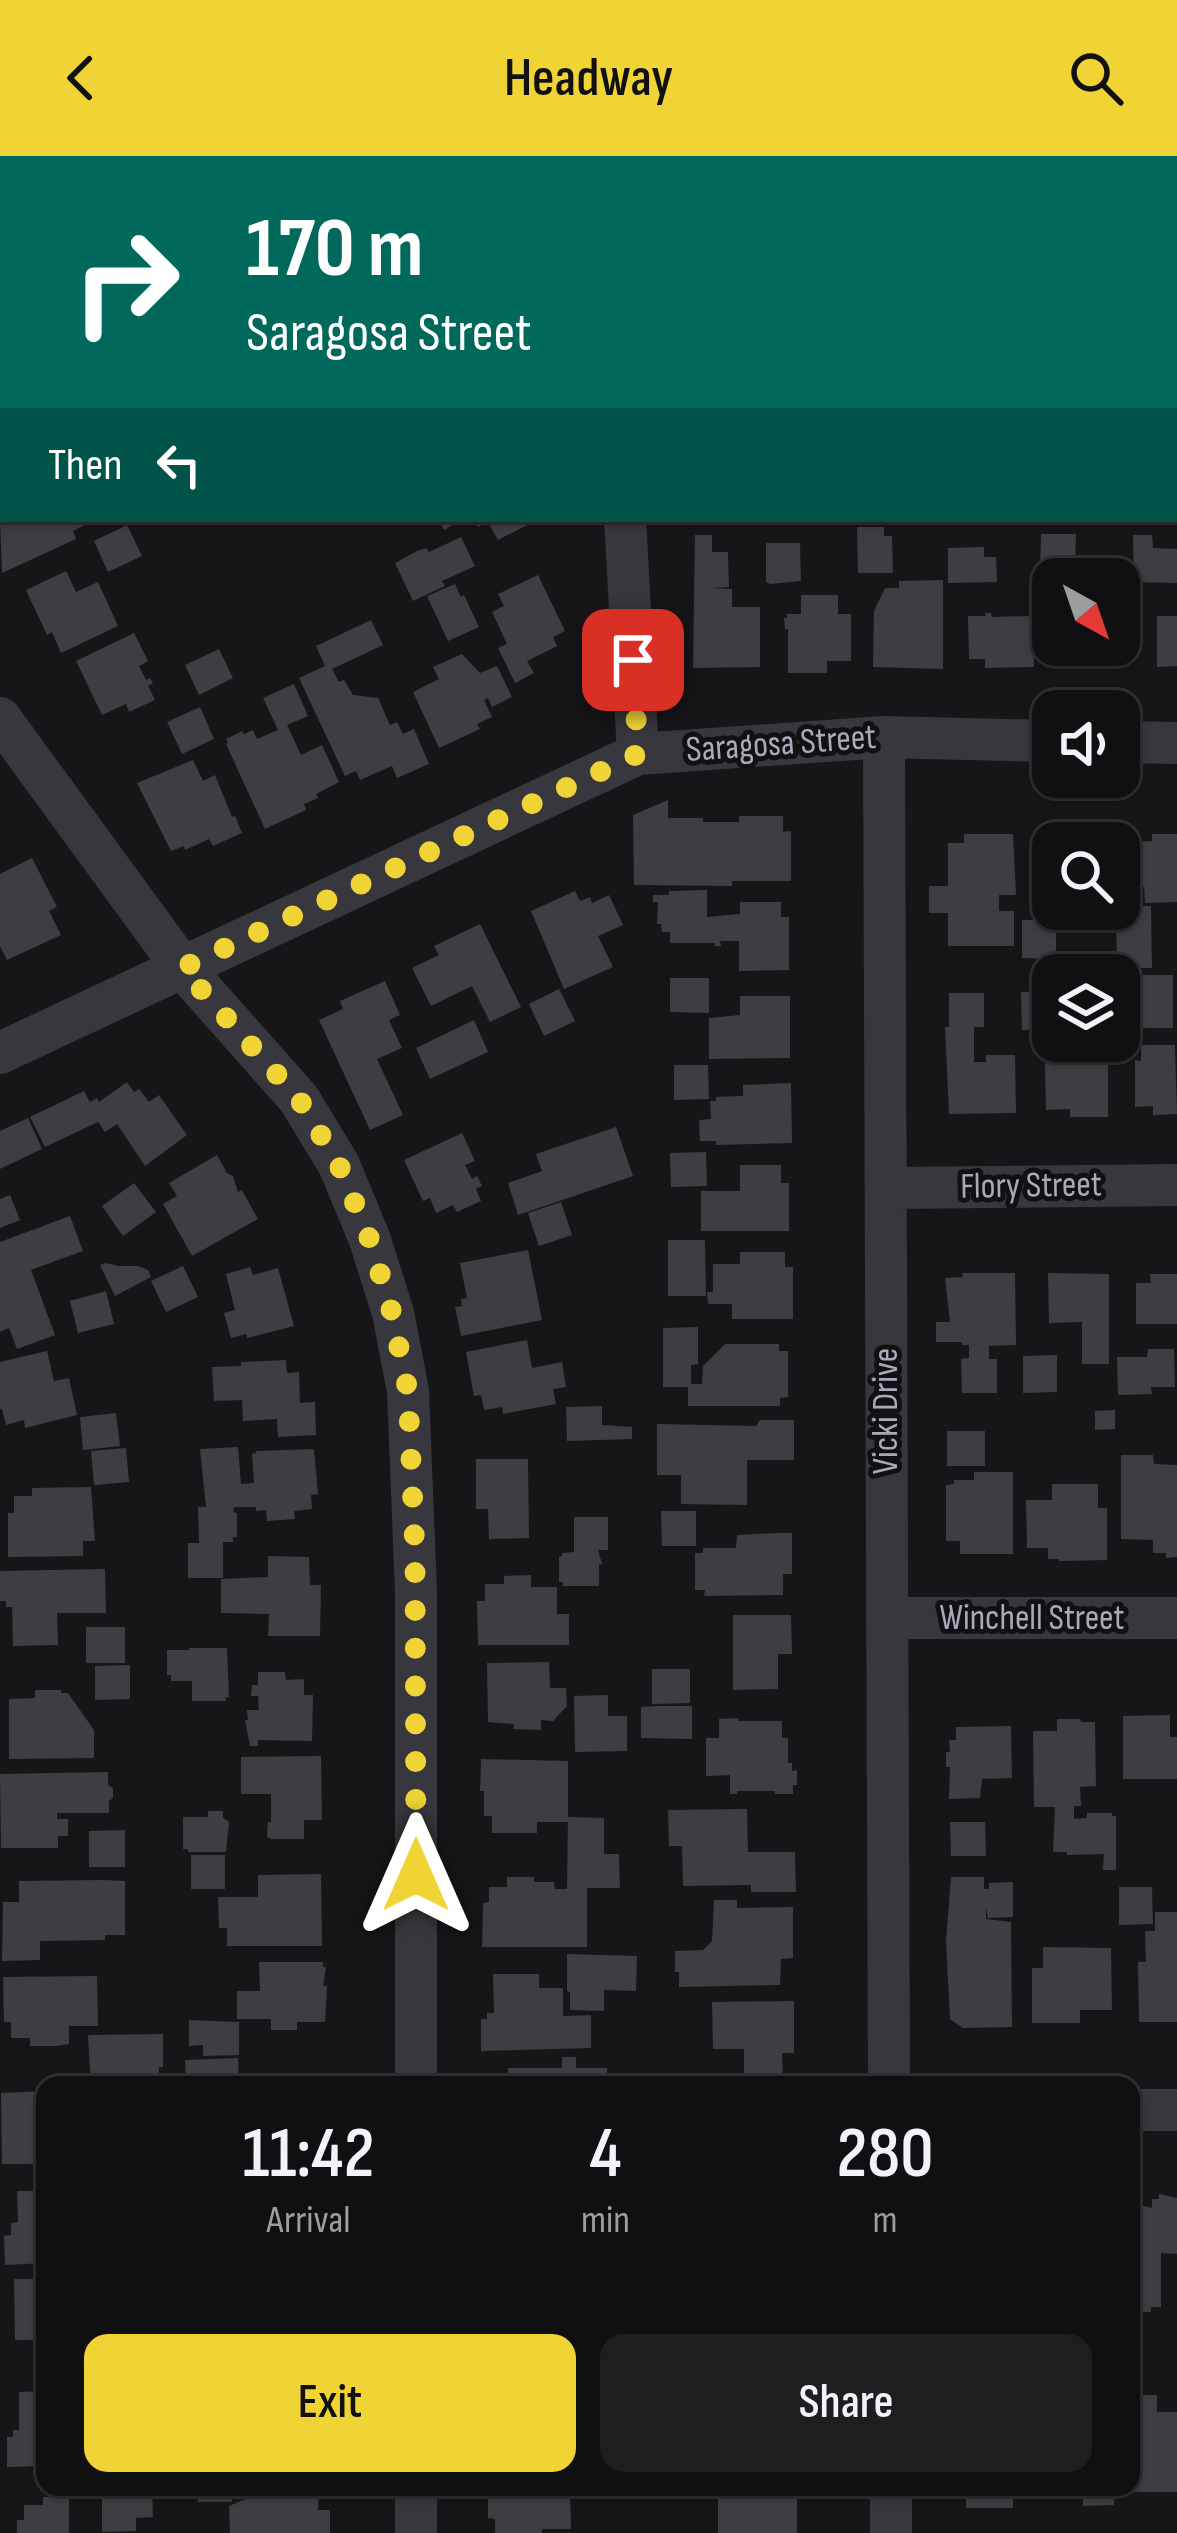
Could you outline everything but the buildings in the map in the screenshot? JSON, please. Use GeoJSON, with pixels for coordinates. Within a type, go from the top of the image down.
{"type":"FeatureCollection","features":[{"type":"Feature","properties":{"kind":"street"},"geometry":{"type":"LineString","coordinates":[[625,522],[638,754]]}},
{"type":"Feature","properties":{"kind":"street"},"geometry":{"type":"LineString","coordinates":[[0,718],[182,968],[299,1099],[339,1165],[370,1240],[408,1391],[416,1592],[416,2076]]}},
{"type":"Feature","properties":{"kind":"street","name":"Saragosa Street"},"geometry":{"type":"LineString","coordinates":[[0,1053],[638,754],[884,737],[1032,741]]}},
{"type":"Feature","properties":{"kind":"street","name":"Vicki Drive"},"geometry":{"type":"LineString","coordinates":[[884,737],[889,2076]]}},
{"type":"Feature","properties":{"kind":"street"},"geometry":{"type":"LineString","coordinates":[[1140,742],[1177,743]]}},
{"type":"Feature","properties":{"kind":"street","name":"Flory Street"},"geometry":{"type":"LineString","coordinates":[[886,1188],[1177,1185]]}},
{"type":"Feature","properties":{"kind":"street","name":"Winchell Street"},"geometry":{"type":"LineString","coordinates":[[887,1618],[1177,1618]]}},
{"type":"Feature","properties":{"kind":"street"},"geometry":{"type":"LineString","coordinates":[[1140,2110],[1177,2110]]}},
{"type":"Feature","properties":{"kind":"street"},"geometry":{"type":"LineString","coordinates":[[416,2496],[416,2533]]}},
{"type":"Feature","properties":{"kind":"street"},"geometry":{"type":"LineString","coordinates":[[891,2496],[891,2533]]}},
{"type":"Feature","properties":{"kind":"route"},"geometry":{"type":"LineString","coordinates":[[416,1875],[415,1552],[408,1391],[392,1313],[370,1240],[339,1165],[299,1099],[182,968],[638,754],[633,660]]}}]}
